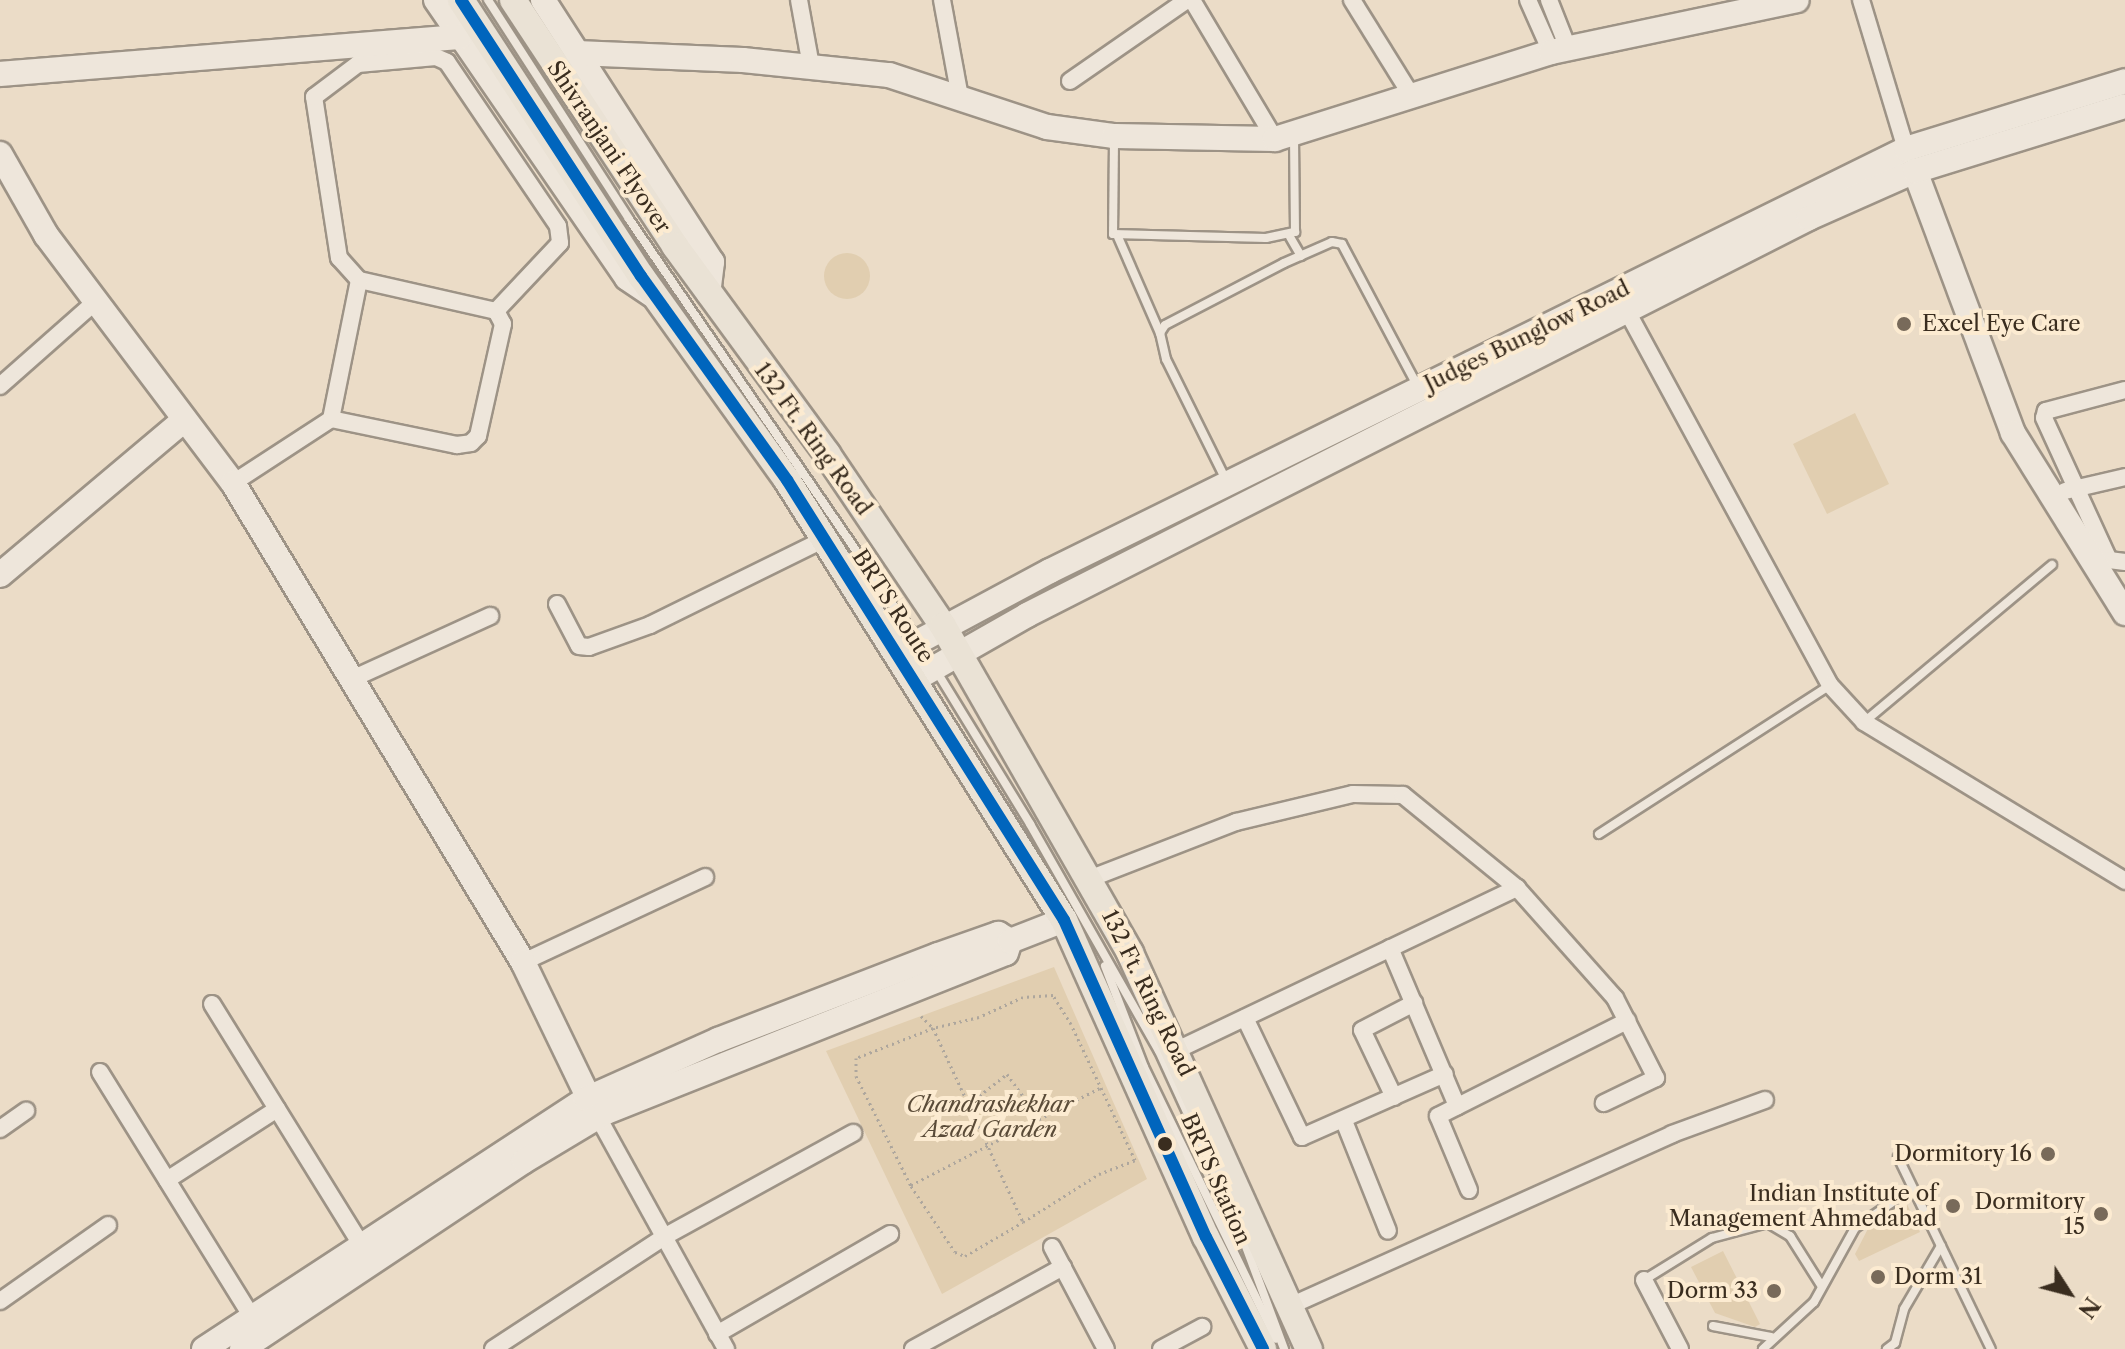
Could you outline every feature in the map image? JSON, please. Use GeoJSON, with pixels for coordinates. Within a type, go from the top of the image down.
{"type":"FeatureCollection","features":[{"type":"Feature","properties":{"kind":"main road","name":"Shivranjani Flyover"},"geometry":{"type":"LineString","coordinates":[[461,0],[657,298]]}},
{"type":"Feature","properties":{"kind":"main road","name":"Shivranjani Flyover"},"geometry":{"type":"LineString","coordinates":[[513,0],[708,293]]}},
{"type":"Feature","properties":{"kind":"main road","name":"132 Ft. Ring Road"},"geometry":{"type":"LineString","coordinates":[[708,293],[827,454],[943,626],[1089,879],[1177,1050],[1309,1349]]}},
{"type":"Feature","properties":{"kind":"main road","name":"132 Ft. Ring Road"},"geometry":{"type":"LineString","coordinates":[[657,298],[825,539],[908,646],[925,674],[1092,971],[1206,1237],[1263,1349]]}},
{"type":"Feature","properties":{"kind":"street"},"geometry":{"type":"LineString","coordinates":[[436,0],[627,278],[657,298]]}},
{"type":"Feature","properties":{"kind":"street"},"geometry":{"type":"LineString","coordinates":[[543,0],[712,262],[708,293]]}},
{"type":"Feature","properties":{"kind":"street"},"geometry":{"type":"LineString","coordinates":[[799,0],[811,66]]}},
{"type":"Feature","properties":{"kind":"street"},"geometry":{"type":"LineString","coordinates":[[942,0],[960,97]]}},
{"type":"Feature","properties":{"kind":"street"},"geometry":{"type":"LineString","coordinates":[[1070,81],[1189,0],[1284,137]]}},
{"type":"Feature","properties":{"kind":"street"},"geometry":{"type":"LineString","coordinates":[[1352,0],[1413,98]]}},
{"type":"Feature","properties":{"kind":"street"},"geometry":{"type":"LineString","coordinates":[[1528,0],[1560,50]]}},
{"type":"Feature","properties":{"kind":"street"},"geometry":{"type":"LineString","coordinates":[[1549,0],[1560,50]]}},
{"type":"Feature","properties":{"kind":"street"},"geometry":{"type":"LineString","coordinates":[[577,53],[811,66],[889,75],[1047,127],[1114,136],[1284,137],[1560,50],[1734,17],[1797,0]]}},
{"type":"Feature","properties":{"kind":"street"},"geometry":{"type":"LineString","coordinates":[[1861,0],[1910,160],[2013,433],[2063,492],[2109,560],[2125,562]]}},
{"type":"Feature","properties":{"kind":"street"},"geometry":{"type":"LineString","coordinates":[[0,74],[460,37]]}},
{"type":"Feature","properties":{"kind":"street"},"geometry":{"type":"LineString","coordinates":[[233,483],[331,419],[457,445],[471,443],[478,436],[503,324],[496,311],[359,280],[339,258],[314,97],[364,61],[436,57],[447,62],[482,110],[560,234],[560,243],[496,311]]}},
{"type":"Feature","properties":{"kind":"street","name":"Judges Bunglow Road"},"geometry":{"type":"LineString","coordinates":[[908,646],[1419,389],[1910,160],[2125,81]]}},
{"type":"Feature","properties":{"kind":"street","name":"Judges Bunglow Road"},"geometry":{"type":"LineString","coordinates":[[925,674],[958,653],[1628,313],[1809,218],[1910,160],[2125,106]]}},
{"type":"Feature","properties":{"kind":"street"},"geometry":{"type":"LineString","coordinates":[[0,154],[46,235],[233,483],[523,962],[592,1108],[721,1341],[890,1234]]}},
{"type":"Feature","properties":{"kind":"street"},"geometry":{"type":"LineString","coordinates":[[331,419],[359,280]]}},
{"type":"Feature","properties":{"kind":"street"},"geometry":{"type":"LineString","coordinates":[[0,386],[96,301]]}},
{"type":"Feature","properties":{"kind":"street"},"geometry":{"type":"LineString","coordinates":[[1628,313],[1830,685],[1864,722],[2125,881]]}},
{"type":"Feature","properties":{"kind":"street"},"geometry":{"type":"LineString","coordinates":[[2125,390],[2046,411],[2063,492],[2125,613]]}},
{"type":"Feature","properties":{"kind":"street"},"geometry":{"type":"LineString","coordinates":[[0,575],[184,420]]}},
{"type":"Feature","properties":{"kind":"street"},"geometry":{"type":"LineString","coordinates":[[2063,492],[2125,477]]}},
{"type":"Feature","properties":{"kind":"street"},"geometry":{"type":"LineString","coordinates":[[557,604],[579,646],[589,647],[650,625],[825,539]]}},
{"type":"Feature","properties":{"kind":"street"},"geometry":{"type":"LineString","coordinates":[[352,679],[490,616]]}},
{"type":"Feature","properties":{"kind":"street"},"geometry":{"type":"LineString","coordinates":[[1089,879],[1236,822],[1366,794],[1403,795],[1429,811],[1553,922],[1627,1021],[1656,1078],[1604,1103]]}},
{"type":"Feature","properties":{"kind":"street"},"geometry":{"type":"LineString","coordinates":[[523,962],[705,877]]}},
{"type":"Feature","properties":{"kind":"street"},"geometry":{"type":"LineString","coordinates":[[1177,1050],[1517,888]]}},
{"type":"Feature","properties":{"kind":"street"},"geometry":{"type":"LineString","coordinates":[[204,1349],[361,1244],[592,1108],[718,1040],[998,934],[1010,941],[1064,920]]}},
{"type":"Feature","properties":{"kind":"street"},"geometry":{"type":"LineString","coordinates":[[1390,948],[1457,1106]]}},
{"type":"Feature","properties":{"kind":"street"},"geometry":{"type":"LineString","coordinates":[[1394,1097],[1362,1030],[1414,1003]]}},
{"type":"Feature","properties":{"kind":"street"},"geometry":{"type":"LineString","coordinates":[[212,1004],[361,1244]]}},
{"type":"Feature","properties":{"kind":"street"},"geometry":{"type":"LineString","coordinates":[[1245,1018],[1302,1137],[1445,1074]]}},
{"type":"Feature","properties":{"kind":"street"},"geometry":{"type":"LineString","coordinates":[[1469,1190],[1438,1116],[1627,1021]]}},
{"type":"Feature","properties":{"kind":"street"},"geometry":{"type":"LineString","coordinates":[[100,1072],[252,1317]]}},
{"type":"Feature","properties":{"kind":"street"},"geometry":{"type":"LineString","coordinates":[[1290,1306],[1672,1134],[1765,1100]]}},
{"type":"Feature","properties":{"kind":"street"},"geometry":{"type":"LineString","coordinates":[[242,1349],[592,1108]]}},
{"type":"Feature","properties":{"kind":"street"},"geometry":{"type":"LineString","coordinates":[[167,1180],[277,1109]]}},
{"type":"Feature","properties":{"kind":"street"},"geometry":{"type":"LineString","coordinates":[[0,1129],[26,1111]]}},
{"type":"Feature","properties":{"kind":"street"},"geometry":{"type":"LineString","coordinates":[[1344,1121],[1388,1231]]}},
{"type":"Feature","properties":{"kind":"street"},"geometry":{"type":"LineString","coordinates":[[493,1349],[664,1237],[853,1133]]}},
{"type":"Feature","properties":{"kind":"street"},"geometry":{"type":"LineString","coordinates":[[0,1301],[108,1225]]}},
{"type":"Feature","properties":{"kind":"street"},"geometry":{"type":"LineString","coordinates":[[1052,1247],[1106,1349]]}},
{"type":"Feature","properties":{"kind":"street"},"geometry":{"type":"LineString","coordinates":[[913,1349],[1063,1267]]}},
{"type":"Feature","properties":{"kind":"street"},"geometry":{"type":"LineString","coordinates":[[1644,1280],[1680,1349]]}},
{"type":"Feature","properties":{"kind":"street"},"geometry":{"type":"LineString","coordinates":[[1161,1349],[1202,1327]]}},
{"type":"Feature","properties":{"kind":"lane","name":"BRTS Route"},"geometry":{"type":"LineString","coordinates":[[488,0],[908,646]]}},
{"type":"Feature","properties":{"kind":"lane"},"geometry":{"type":"LineString","coordinates":[[1114,136],[1111,230],[1118,237],[1160,333],[1166,359],[1228,484]]}},
{"type":"Feature","properties":{"kind":"lane"},"geometry":{"type":"LineString","coordinates":[[1284,137],[1298,213],[1290,237],[1301,256]]}},
{"type":"Feature","properties":{"kind":"lane"},"geometry":{"type":"LineString","coordinates":[[1118,237],[1290,237]]}},
{"type":"Feature","properties":{"kind":"lane"},"geometry":{"type":"LineString","coordinates":[[1160,333],[1165,325],[1301,256],[1332,242],[1342,244],[1419,389]]}},
{"type":"Feature","properties":{"kind":"lane"},"geometry":{"type":"LineString","coordinates":[[1864,722],[2052,565]]}},
{"type":"Feature","properties":{"kind":"lane","name":"BRTS Route"},"geometry":{"type":"LineString","coordinates":[[925,674],[1097,943]]}},
{"type":"Feature","properties":{"kind":"lane"},"geometry":{"type":"LineString","coordinates":[[1599,834],[1830,685]]}},
{"type":"Feature","properties":{"kind":"lane","name":"BRTS Station"},"geometry":{"type":"LineString","coordinates":[[1097,943],[1159,1051],[1235,1217],[1283,1349]]}},
{"type":"Feature","properties":{"kind":"lane","name":"BRTS Station"},"geometry":{"type":"LineString","coordinates":[[1097,943],[1144,1067],[1283,1349]]}},
{"type":"Feature","properties":{"kind":"lane"},"geometry":{"type":"LineString","coordinates":[[1898,1157],[1991,1349]]}},
{"type":"Feature","properties":{"kind":"lane"},"geometry":{"type":"LineString","coordinates":[[1763,1349],[1771,1337],[1799,1318],[1840,1260],[1855,1228],[1913,1188]]}},
{"type":"Feature","properties":{"kind":"lane"},"geometry":{"type":"LineString","coordinates":[[1644,1280],[1712,1238],[1768,1223],[1790,1236],[1821,1285]]}},
{"type":"Feature","properties":{"kind":"lane"},"geometry":{"type":"LineString","coordinates":[[1887,1349],[1895,1343],[1904,1309],[1941,1246]]}},
{"type":"Feature","properties":{"kind":"lane"},"geometry":{"type":"LineString","coordinates":[[1713,1326],[1771,1337]]}},
{"type":"Feature","properties":{"kind":"lane"},"geometry":{"type":"LineString","coordinates":[[1895,1343],[1906,1349]]}},
{"type":"Feature","properties":{"kind":"path"},"geometry":{"type":"LineString","coordinates":[[1053,995],[1100,1088],[1135,1160],[1099,1174],[965,1256],[955,1252],[911,1186],[856,1076],[856,1058],[933,1028],[979,1017],[1023,997],[1053,995]]}},
{"type":"Feature","properties":{"kind":"path"},"geometry":{"type":"LineString","coordinates":[[921,1016],[933,1028],[989,1142],[1023,1222]]}},
{"type":"Feature","properties":{"kind":"path"},"geometry":{"type":"LineString","coordinates":[[1005,1066],[1007,1074],[1039,1118]]}},
{"type":"Feature","properties":{"kind":"path"},"geometry":{"type":"LineString","coordinates":[[970,1103],[1007,1074]]}},
{"type":"Feature","properties":{"kind":"path"},"geometry":{"type":"LineString","coordinates":[[911,1186],[989,1142],[1100,1088]]}},
{"type":"Feature","properties":{"kind":"green space"},"geometry":{"type":"Polygon","coordinates":[[[847,253],[863,260],[870,276],[863,292],[847,299],[831,292],[824,276],[831,260],[847,253]]]}},
{"type":"Feature","properties":{"kind":"green space"},"geometry":{"type":"Polygon","coordinates":[[[1855,413],[1889,484],[1827,514],[1793,444],[1855,413]]]}},
{"type":"Feature","properties":{"kind":"green space","name":"Chandrashekhar Azad Garden"},"geometry":{"type":"Polygon","coordinates":[[[1054,967],[1147,1179],[942,1294],[826,1051],[1054,967]]]}},
{"type":"Feature","properties":{"kind":"green space"},"geometry":{"type":"Polygon","coordinates":[[[1906,1202],[1920,1232],[1859,1261],[1855,1254],[1873,1219],[1906,1202]]]}},
{"type":"Feature","properties":{"kind":"green space"},"geometry":{"type":"Polygon","coordinates":[[[1723,1251],[1760,1324],[1755,1327],[1715,1313],[1691,1267],[1723,1251]]]}},
{"type":"Feature","properties":{"kind":"transit line"},"geometry":{"type":"LineString","coordinates":[[461,0],[641,276],[787,480],[1064,920],[1206,1237],[1263,1349]]}},
{"type":"Feature","properties":{"kind":"place","name":"Excel Eye Care"},"geometry":{"type":"Point","coordinates":[1904,324]}},
{"type":"Feature","properties":{"kind":"place","name":"Dormitory 16"},"geometry":{"type":"Point","coordinates":[2048,1154]}},
{"type":"Feature","properties":{"kind":"place","name":"Indian Institute of Management Ahmedabad"},"geometry":{"type":"Point","coordinates":[1953,1206]}},
{"type":"Feature","properties":{"kind":"place","name":"Dormitory 15"},"geometry":{"type":"Point","coordinates":[2101,1214]}},
{"type":"Feature","properties":{"kind":"place","name":"Dorm 31"},"geometry":{"type":"Point","coordinates":[1878,1277]}},
{"type":"Feature","properties":{"kind":"place","name":"Dorm 33"},"geometry":{"type":"Point","coordinates":[1774,1291]}}]}
